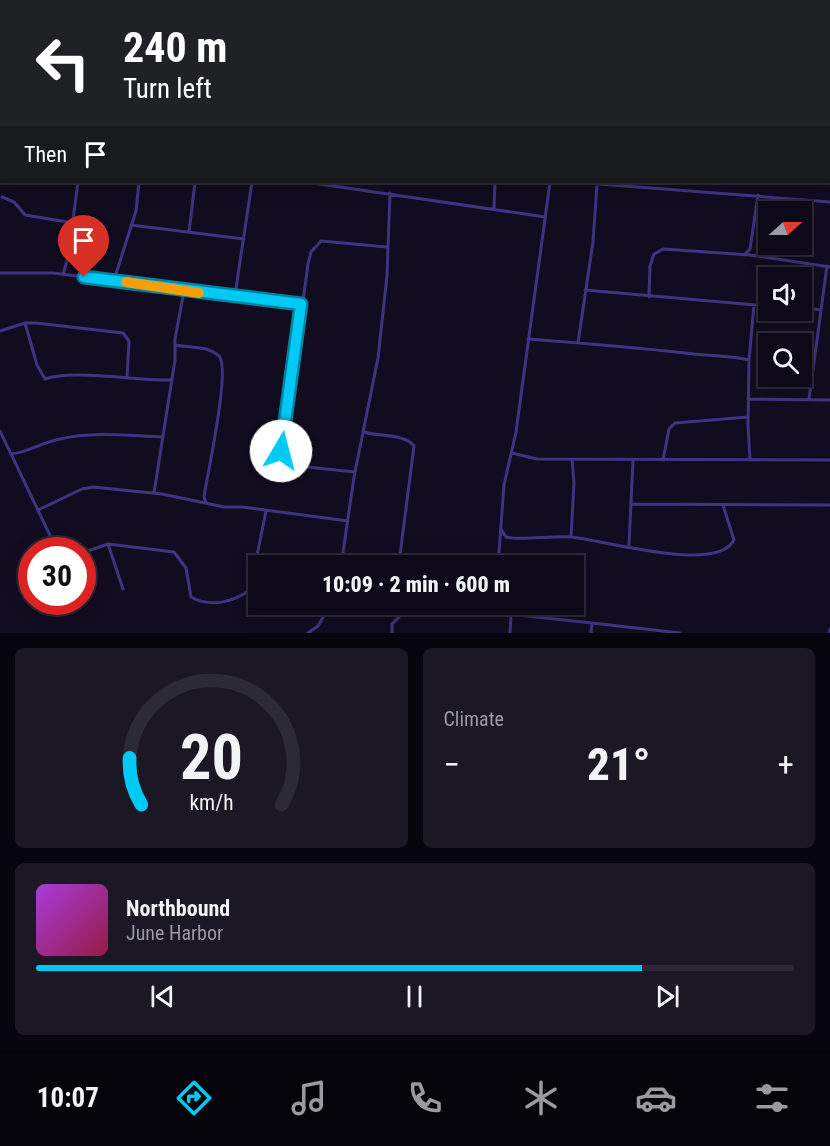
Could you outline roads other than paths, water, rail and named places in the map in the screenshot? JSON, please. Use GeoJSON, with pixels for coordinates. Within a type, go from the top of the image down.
{"type":"FeatureCollection","features":[{"type":"Feature","properties":{"kind":"street"},"geometry":{"type":"LineString","coordinates":[[63,274],[74,223],[78,183]]}},
{"type":"Feature","properties":{"kind":"street"},"geometry":{"type":"LineString","coordinates":[[114,280],[131,225],[139,183]]}},
{"type":"Feature","properties":{"kind":"street"},"geometry":{"type":"LineString","coordinates":[[189,232],[195,183]]}},
{"type":"Feature","properties":{"kind":"street"},"geometry":{"type":"LineString","coordinates":[[235,296],[252,183]]}},
{"type":"Feature","properties":{"kind":"street"},"geometry":{"type":"LineString","coordinates":[[316,183],[545,217]]}},
{"type":"Feature","properties":{"kind":"street"},"geometry":{"type":"LineString","coordinates":[[494,208],[495,183]]}},
{"type":"Feature","properties":{"kind":"street"},"geometry":{"type":"LineString","coordinates":[[499,555],[504,485],[512,453],[550,183]]}},
{"type":"Feature","properties":{"kind":"street"},"geometry":{"type":"LineString","coordinates":[[585,183],[830,201]]}},
{"type":"Feature","properties":{"kind":"street"},"geometry":{"type":"LineString","coordinates":[[578,343],[593,242],[597,184]]}},
{"type":"Feature","properties":{"kind":"street"},"geometry":{"type":"LineString","coordinates":[[343,555],[355,472],[381,335],[390,193]]}},
{"type":"Feature","properties":{"kind":"street"},"geometry":{"type":"LineString","coordinates":[[744,255],[750,249],[758,195]]}},
{"type":"Feature","properties":{"kind":"street"},"geometry":{"type":"LineString","coordinates":[[2,197],[14,202],[25,215],[74,223]]}},
{"type":"Feature","properties":{"kind":"street"},"geometry":{"type":"LineString","coordinates":[[131,225],[244,239]]}},
{"type":"Feature","properties":{"kind":"street"},"geometry":{"type":"LineString","coordinates":[[355,472],[288,465],[282,459],[301,304],[311,252],[321,241],[387,246]]}},
{"type":"Feature","properties":{"kind":"street"},"geometry":{"type":"LineString","coordinates":[[750,249],[754,256]]}},
{"type":"Feature","properties":{"kind":"street"},"geometry":{"type":"LineString","coordinates":[[649,297],[650,266],[654,255],[660,250],[744,255],[829,266],[809,399]]}},
{"type":"Feature","properties":{"kind":"street"},"geometry":{"type":"LineString","coordinates":[[0,273],[27,271],[63,274],[301,304]]}},
{"type":"Feature","properties":{"kind":"street"},"geometry":{"type":"LineString","coordinates":[[585,290],[758,305]]}},
{"type":"Feature","properties":{"kind":"street"},"geometry":{"type":"LineString","coordinates":[[154,493],[184,291]]}},
{"type":"Feature","properties":{"kind":"street"},"geometry":{"type":"LineString","coordinates":[[750,460],[749,360],[754,305]]}},
{"type":"Feature","properties":{"kind":"street"},"geometry":{"type":"LineString","coordinates":[[812,309],[821,310]]}},
{"type":"Feature","properties":{"kind":"street"},"geometry":{"type":"LineString","coordinates":[[25,323],[37,365],[45,379],[92,376],[147,381],[170,380]]}},
{"type":"Feature","properties":{"kind":"street"},"geometry":{"type":"LineString","coordinates":[[0,331],[25,323],[123,333],[129,341],[127,378]]}},
{"type":"Feature","properties":{"kind":"street"},"geometry":{"type":"LineString","coordinates":[[527,339],[715,354],[749,360]]}},
{"type":"Feature","properties":{"kind":"street"},"geometry":{"type":"LineString","coordinates":[[175,345],[206,349],[220,357],[223,364],[224,384],[204,497],[206,503]]}},
{"type":"Feature","properties":{"kind":"street"},"geometry":{"type":"LineString","coordinates":[[748,399],[830,400]]}},
{"type":"Feature","properties":{"kind":"street"},"geometry":{"type":"LineString","coordinates":[[663,460],[671,425],[748,417]]}},
{"type":"Feature","properties":{"kind":"street"},"geometry":{"type":"LineString","coordinates":[[0,431],[51,537]]}},
{"type":"Feature","properties":{"kind":"street"},"geometry":{"type":"LineString","coordinates":[[364,432],[400,438],[409,441],[414,446],[399,555]]}},
{"type":"Feature","properties":{"kind":"street"},"geometry":{"type":"LineString","coordinates":[[11,454],[25,452],[58,439],[97,434],[163,437]]}},
{"type":"Feature","properties":{"kind":"street"},"geometry":{"type":"LineString","coordinates":[[512,453],[537,459],[830,460]]}},
{"type":"Feature","properties":{"kind":"street"},"geometry":{"type":"LineString","coordinates":[[571,537],[574,483],[572,459]]}},
{"type":"Feature","properties":{"kind":"street"},"geometry":{"type":"LineString","coordinates":[[629,546],[633,460]]}},
{"type":"Feature","properties":{"kind":"street"},"geometry":{"type":"LineString","coordinates":[[38,510],[88,487],[154,493],[206,503],[348,521]]}},
{"type":"Feature","properties":{"kind":"street"},"geometry":{"type":"LineString","coordinates":[[631,504],[830,505]]}},
{"type":"Feature","properties":{"kind":"street"},"geometry":{"type":"LineString","coordinates":[[500,527],[504,535],[512,538],[571,537],[668,554],[701,554],[726,551],[731,547],[735,534],[723,505]]}},
{"type":"Feature","properties":{"kind":"street"},"geometry":{"type":"LineString","coordinates":[[96,548],[108,544],[174,552],[186,568],[192,597],[208,603],[226,602],[250,590],[266,511]]}},
{"type":"Feature","properties":{"kind":"street"},"geometry":{"type":"LineString","coordinates":[[108,544],[123,589]]}},
{"type":"Feature","properties":{"kind":"street"},"geometry":{"type":"LineString","coordinates":[[308,633],[318,626],[324,615]]}},
{"type":"Feature","properties":{"kind":"street"},"geometry":{"type":"LineString","coordinates":[[392,633],[392,624],[403,615]]}},
{"type":"Feature","properties":{"kind":"street"},"geometry":{"type":"LineString","coordinates":[[510,633],[511,615],[680,633]]}},
{"type":"Feature","properties":{"kind":"street"},"geometry":{"type":"LineString","coordinates":[[591,633],[592,623]]}},
{"type":"Feature","properties":{"kind":"street"},"geometry":{"type":"LineString","coordinates":[[829,633],[830,629]]}}]}
